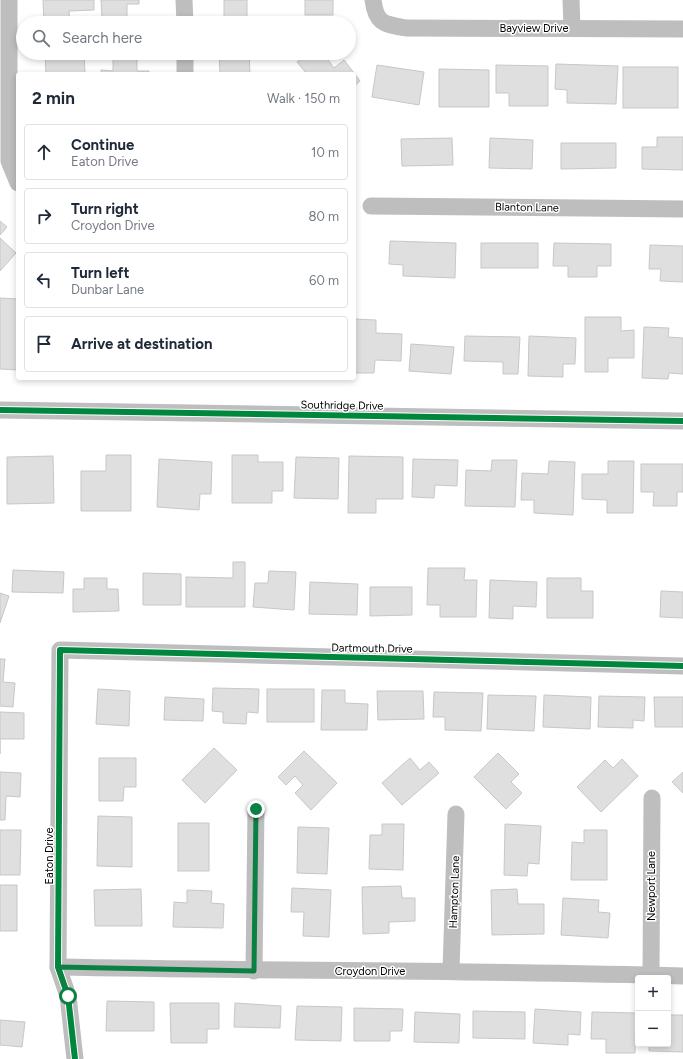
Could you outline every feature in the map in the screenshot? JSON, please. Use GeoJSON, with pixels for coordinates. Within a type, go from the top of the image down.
{"type":"FeatureCollection","features":[{"type":"Feature","properties":{"kind":"street"},"geometry":{"type":"LineString","coordinates":[[9,0],[9,161],[16,178]]}},
{"type":"Feature","properties":{"kind":"street"},"geometry":{"type":"LineString","coordinates":[[184,0],[185,16]]}},
{"type":"Feature","properties":{"kind":"street","name":"Bayview Drive"},"geometry":{"type":"LineString","coordinates":[[373,0],[375,14],[386,24],[406,28],[683,29]]}},
{"type":"Feature","properties":{"kind":"street"},"geometry":{"type":"LineString","coordinates":[[571,0],[572,28]]}},
{"type":"Feature","properties":{"kind":"street"},"geometry":{"type":"LineString","coordinates":[[185,60],[185,72]]}},
{"type":"Feature","properties":{"kind":"street","name":"Blanton Lane"},"geometry":{"type":"LineString","coordinates":[[371,206],[683,209]]}},
{"type":"Feature","properties":{"kind":"street","name":"Southridge Drive"},"geometry":{"type":"LineString","coordinates":[[0,410],[683,421]]}},
{"type":"Feature","properties":{"kind":"street","name":"Dartmouth Drive"},"geometry":{"type":"LineString","coordinates":[[60,650],[683,666]]}},
{"type":"Feature","properties":{"kind":"street","name":"Eaton Drive"},"geometry":{"type":"LineString","coordinates":[[60,650],[58,967],[68,996],[75,1059]]}},
{"type":"Feature","properties":{"kind":"street","name":"Newport Lane"},"geometry":{"type":"LineString","coordinates":[[651,975],[652,798]]}},
{"type":"Feature","properties":{"kind":"street"},"geometry":{"type":"LineString","coordinates":[[254,971],[256,809]]}},
{"type":"Feature","properties":{"kind":"street","name":"Hampton Lane"},"geometry":{"type":"LineString","coordinates":[[451,970],[456,814]]}},
{"type":"Feature","properties":{"kind":"street","name":"Croydon Drive"},"geometry":{"type":"LineString","coordinates":[[58,967],[254,971],[451,970],[651,975]]}},
{"type":"Feature","properties":{"kind":"street","name":"Croydon Drive"},"geometry":{"type":"LineString","coordinates":[[671,976],[683,976]]}},
{"type":"Feature","properties":{"kind":"building"},"geometry":{"type":"Polygon","coordinates":[[[43,0],[94,0],[94,10],[69,11],[69,16],[44,16],[43,0]]]}},
{"type":"Feature","properties":{"kind":"building"},"geometry":{"type":"Polygon","coordinates":[[[101,0],[139,0],[139,4],[127,4],[127,16],[102,16],[101,0]]]}},
{"type":"Feature","properties":{"kind":"building"},"geometry":{"type":"Polygon","coordinates":[[[224,0],[247,0],[247,16],[224,16],[224,0]]]}},
{"type":"Feature","properties":{"kind":"building"},"geometry":{"type":"Polygon","coordinates":[[[305,0],[333,0],[333,15],[305,15],[305,0]]]}},
{"type":"Feature","properties":{"kind":"building"},"geometry":{"type":"Polygon","coordinates":[[[45,60],[84,60],[85,72],[46,72],[45,60]]]}},
{"type":"Feature","properties":{"kind":"building"},"geometry":{"type":"Polygon","coordinates":[[[113,60],[137,60],[137,71],[149,72],[101,72],[101,70],[113,71],[113,60]]]}},
{"type":"Feature","properties":{"kind":"building"},"geometry":{"type":"Polygon","coordinates":[[[219,60],[249,60],[250,72],[220,72],[219,60]]]}},
{"type":"Feature","properties":{"kind":"building"},"geometry":{"type":"Polygon","coordinates":[[[300,60],[328,60],[334,68],[344,60],[353,72],[305,72],[297,62],[300,60]]]}},
{"type":"Feature","properties":{"kind":"building"},"geometry":{"type":"Polygon","coordinates":[[[556,64],[618,66],[616,104],[567,103],[567,90],[555,89],[556,64]]]}},
{"type":"Feature","properties":{"kind":"building"},"geometry":{"type":"Polygon","coordinates":[[[377,65],[424,72],[419,105],[372,97],[377,65]]]}},
{"type":"Feature","properties":{"kind":"building"},"geometry":{"type":"Polygon","coordinates":[[[496,65],[548,66],[548,106],[509,106],[509,93],[496,93],[496,65]]]}},
{"type":"Feature","properties":{"kind":"building"},"geometry":{"type":"Polygon","coordinates":[[[623,67],[678,67],[678,108],[623,108],[623,67]]]}},
{"type":"Feature","properties":{"kind":"building"},"geometry":{"type":"Polygon","coordinates":[[[439,69],[489,70],[489,107],[439,107],[439,69]]]}},
{"type":"Feature","properties":{"kind":"building"},"geometry":{"type":"Polygon","coordinates":[[[356,76],[360,81],[356,84],[356,76]]]}},
{"type":"Feature","properties":{"kind":"building"},"geometry":{"type":"Polygon","coordinates":[[[657,137],[683,137],[683,170],[642,169],[642,147],[657,147],[657,137]]]}},
{"type":"Feature","properties":{"kind":"building"},"geometry":{"type":"Polygon","coordinates":[[[452,138],[453,165],[402,166],[401,139],[452,138]]]}},
{"type":"Feature","properties":{"kind":"building"},"geometry":{"type":"Polygon","coordinates":[[[490,138],[533,140],[532,169],[489,168],[490,138]]]}},
{"type":"Feature","properties":{"kind":"building"},"geometry":{"type":"Polygon","coordinates":[[[561,143],[616,143],[616,168],[561,169],[561,143]]]}},
{"type":"Feature","properties":{"kind":"building"},"geometry":{"type":"Polygon","coordinates":[[[0,221],[7,227],[0,235],[0,221]]]}},
{"type":"Feature","properties":{"kind":"building"},"geometry":{"type":"Polygon","coordinates":[[[0,238],[16,253],[0,271],[0,238]]]}},
{"type":"Feature","properties":{"kind":"building"},"geometry":{"type":"Polygon","coordinates":[[[390,241],[456,243],[455,278],[403,276],[403,265],[389,264],[390,241]]]}},
{"type":"Feature","properties":{"kind":"building"},"geometry":{"type":"Polygon","coordinates":[[[481,243],[538,243],[538,268],[481,268],[481,243]]]}},
{"type":"Feature","properties":{"kind":"building"},"geometry":{"type":"Polygon","coordinates":[[[554,243],[611,244],[611,266],[597,266],[597,277],[568,277],[568,266],[553,266],[554,243]]]}},
{"type":"Feature","properties":{"kind":"building"},"geometry":{"type":"Polygon","coordinates":[[[650,245],[683,246],[683,282],[660,281],[661,269],[649,269],[650,245]]]}},
{"type":"Feature","properties":{"kind":"building"},"geometry":{"type":"Polygon","coordinates":[[[0,298],[16,299],[16,370],[0,369],[0,298]]]}},
{"type":"Feature","properties":{"kind":"building"},"geometry":{"type":"Polygon","coordinates":[[[585,317],[621,317],[621,331],[634,330],[634,358],[608,358],[608,372],[585,372],[585,317]]]}},
{"type":"Feature","properties":{"kind":"building"},"geometry":{"type":"Polygon","coordinates":[[[356,319],[376,320],[376,333],[402,334],[401,361],[375,360],[374,373],[356,373],[356,319]]]}},
{"type":"Feature","properties":{"kind":"building"},"geometry":{"type":"Polygon","coordinates":[[[644,327],[669,328],[668,337],[683,338],[683,374],[669,373],[668,379],[642,378],[644,327]]]}},
{"type":"Feature","properties":{"kind":"building"},"geometry":{"type":"Polygon","coordinates":[[[465,336],[520,337],[518,374],[503,374],[503,362],[464,361],[465,336]]]}},
{"type":"Feature","properties":{"kind":"building"},"geometry":{"type":"Polygon","coordinates":[[[529,336],[576,338],[575,364],[563,364],[563,377],[528,376],[529,336]]]}},
{"type":"Feature","properties":{"kind":"building"},"geometry":{"type":"Polygon","coordinates":[[[411,344],[454,347],[451,374],[409,371],[411,344]]]}},
{"type":"Feature","properties":{"kind":"building"},"geometry":{"type":"Polygon","coordinates":[[[106,455],[131,455],[131,511],[81,511],[81,471],[106,471],[106,455]]]}},
{"type":"Feature","properties":{"kind":"building"},"geometry":{"type":"Polygon","coordinates":[[[232,455],[258,455],[258,462],[283,462],[283,491],[272,491],[272,503],[232,503],[232,455]]]}},
{"type":"Feature","properties":{"kind":"building"},"geometry":{"type":"Polygon","coordinates":[[[53,456],[54,503],[7,504],[7,457],[53,456]]]}},
{"type":"Feature","properties":{"kind":"building"},"geometry":{"type":"Polygon","coordinates":[[[349,456],[403,457],[403,499],[376,499],[376,513],[348,513],[349,456]]]}},
{"type":"Feature","properties":{"kind":"building"},"geometry":{"type":"Polygon","coordinates":[[[296,457],[339,458],[338,499],[294,498],[296,457]]]}},
{"type":"Feature","properties":{"kind":"building"},"geometry":{"type":"Polygon","coordinates":[[[159,459],[212,462],[211,494],[200,494],[199,510],[157,507],[159,459]]]}},
{"type":"Feature","properties":{"kind":"building"},"geometry":{"type":"Polygon","coordinates":[[[413,459],[458,460],[457,486],[435,485],[434,498],[412,497],[413,459]]]}},
{"type":"Feature","properties":{"kind":"building"},"geometry":{"type":"Polygon","coordinates":[[[492,460],[517,460],[515,507],[465,506],[466,470],[491,471],[492,460]]]}},
{"type":"Feature","properties":{"kind":"building"},"geometry":{"type":"Polygon","coordinates":[[[549,461],[575,462],[573,515],[534,513],[534,500],[521,500],[522,473],[548,474],[549,461]]]}},
{"type":"Feature","properties":{"kind":"building"},"geometry":{"type":"Polygon","coordinates":[[[608,461],[634,461],[633,513],[607,513],[607,500],[582,499],[582,474],[608,474],[608,461]]]}},
{"type":"Feature","properties":{"kind":"building"},"geometry":{"type":"Polygon","coordinates":[[[641,464],[683,464],[683,492],[677,492],[677,506],[653,506],[654,492],[641,492],[641,464]]]}},
{"type":"Feature","properties":{"kind":"building"},"geometry":{"type":"Polygon","coordinates":[[[233,562],[245,562],[245,607],[186,607],[186,577],[233,578],[233,562]]]}},
{"type":"Feature","properties":{"kind":"building"},"geometry":{"type":"Polygon","coordinates":[[[428,568],[465,568],[464,580],[477,580],[476,617],[440,617],[440,605],[427,605],[428,568]]]}},
{"type":"Feature","properties":{"kind":"building"},"geometry":{"type":"Polygon","coordinates":[[[13,570],[64,572],[63,593],[12,592],[13,570]]]}},
{"type":"Feature","properties":{"kind":"building"},"geometry":{"type":"Polygon","coordinates":[[[269,571],[296,572],[294,610],[253,607],[255,583],[268,583],[269,571]]]}},
{"type":"Feature","properties":{"kind":"building"},"geometry":{"type":"Polygon","coordinates":[[[143,573],[181,574],[181,605],[143,605],[143,573]]]}},
{"type":"Feature","properties":{"kind":"building"},"geometry":{"type":"Polygon","coordinates":[[[84,578],[107,578],[107,589],[118,589],[119,611],[73,612],[73,589],[84,589],[84,578]]]}},
{"type":"Feature","properties":{"kind":"building"},"geometry":{"type":"Polygon","coordinates":[[[547,578],[581,578],[581,591],[593,591],[593,618],[547,618],[547,578]]]}},
{"type":"Feature","properties":{"kind":"building"},"geometry":{"type":"Polygon","coordinates":[[[490,580],[537,582],[536,607],[513,606],[513,619],[489,618],[490,580]]]}},
{"type":"Feature","properties":{"kind":"building"},"geometry":{"type":"Polygon","coordinates":[[[310,582],[358,584],[357,615],[309,614],[310,582]]]}},
{"type":"Feature","properties":{"kind":"building"},"geometry":{"type":"Polygon","coordinates":[[[370,587],[412,587],[412,615],[370,616],[370,587]]]}},
{"type":"Feature","properties":{"kind":"building"},"geometry":{"type":"Polygon","coordinates":[[[661,591],[683,592],[683,618],[660,617],[661,591]]]}},
{"type":"Feature","properties":{"kind":"building"},"geometry":{"type":"Polygon","coordinates":[[[0,593],[9,596],[0,623],[0,593]]]}},
{"type":"Feature","properties":{"kind":"building"},"geometry":{"type":"Polygon","coordinates":[[[0,659],[5,659],[3,682],[15,683],[13,707],[0,706],[0,659]]]}},
{"type":"Feature","properties":{"kind":"building"},"geometry":{"type":"Polygon","coordinates":[[[213,688],[259,689],[258,713],[247,712],[246,724],[223,723],[223,712],[212,711],[213,688]]]}},
{"type":"Feature","properties":{"kind":"building"},"geometry":{"type":"Polygon","coordinates":[[[98,689],[130,691],[129,726],[96,724],[98,689]]]}},
{"type":"Feature","properties":{"kind":"building"},"geometry":{"type":"Polygon","coordinates":[[[267,689],[314,689],[314,722],[267,722],[267,689]]]}},
{"type":"Feature","properties":{"kind":"building"},"geometry":{"type":"Polygon","coordinates":[[[322,690],[345,690],[345,703],[368,704],[367,730],[321,730],[322,690]]]}},
{"type":"Feature","properties":{"kind":"building"},"geometry":{"type":"Polygon","coordinates":[[[377,691],[423,691],[424,719],[378,720],[377,691]]]}},
{"type":"Feature","properties":{"kind":"building"},"geometry":{"type":"Polygon","coordinates":[[[434,692],[483,693],[481,731],[445,730],[445,717],[433,717],[434,692]]]}},
{"type":"Feature","properties":{"kind":"building"},"geometry":{"type":"Polygon","coordinates":[[[488,695],[536,696],[534,731],[487,729],[488,695]]]}},
{"type":"Feature","properties":{"kind":"building"},"geometry":{"type":"Polygon","coordinates":[[[544,695],[591,697],[590,729],[543,727],[544,695]]]}},
{"type":"Feature","properties":{"kind":"building"},"geometry":{"type":"Polygon","coordinates":[[[599,696],[645,697],[644,721],[633,720],[633,728],[598,727],[599,696]]]}},
{"type":"Feature","properties":{"kind":"building"},"geometry":{"type":"Polygon","coordinates":[[[165,697],[204,699],[203,721],[164,720],[165,697]]]}},
{"type":"Feature","properties":{"kind":"building"},"geometry":{"type":"Polygon","coordinates":[[[654,697],[683,697],[683,727],[655,727],[654,697]]]}},
{"type":"Feature","properties":{"kind":"building"},"geometry":{"type":"Polygon","coordinates":[[[0,712],[24,713],[24,739],[0,739],[0,712]]]}},
{"type":"Feature","properties":{"kind":"building"},"geometry":{"type":"Polygon","coordinates":[[[214,748],[237,770],[205,803],[182,780],[214,748]]]}},
{"type":"Feature","properties":{"kind":"building"},"geometry":{"type":"Polygon","coordinates":[[[304,751],[337,783],[311,810],[295,793],[303,785],[295,776],[286,785],[278,777],[304,751]]]}},
{"type":"Feature","properties":{"kind":"building"},"geometry":{"type":"Polygon","coordinates":[[[498,753],[519,774],[511,782],[522,793],[506,809],[474,777],[498,753]]]}},
{"type":"Feature","properties":{"kind":"building"},"geometry":{"type":"Polygon","coordinates":[[[99,758],[136,758],[136,787],[124,787],[123,801],[99,801],[99,758]]]}},
{"type":"Feature","properties":{"kind":"building"},"geometry":{"type":"Polygon","coordinates":[[[410,758],[420,770],[429,762],[439,773],[402,805],[382,783],[410,758]]]}},
{"type":"Feature","properties":{"kind":"building"},"geometry":{"type":"Polygon","coordinates":[[[622,759],[638,776],[601,812],[577,787],[605,760],[613,768],[622,759]]]}},
{"type":"Feature","properties":{"kind":"building"},"geometry":{"type":"Polygon","coordinates":[[[0,772],[21,773],[20,797],[6,796],[5,820],[0,820],[0,772]]]}},
{"type":"Feature","properties":{"kind":"building"},"geometry":{"type":"Polygon","coordinates":[[[683,772],[683,793],[672,782],[683,772]]]}},
{"type":"Feature","properties":{"kind":"building"},"geometry":{"type":"Polygon","coordinates":[[[98,816],[132,817],[132,867],[97,866],[98,816]]]}},
{"type":"Feature","properties":{"kind":"building"},"geometry":{"type":"Polygon","coordinates":[[[178,823],[209,823],[209,871],[178,871],[178,823]]]}},
{"type":"Feature","properties":{"kind":"building"},"geometry":{"type":"Polygon","coordinates":[[[382,824],[404,824],[403,870],[369,869],[370,835],[382,835],[382,824]]]}},
{"type":"Feature","properties":{"kind":"building"},"geometry":{"type":"Polygon","coordinates":[[[505,824],[541,826],[539,864],[528,863],[527,876],[504,875],[505,824]]]}},
{"type":"Feature","properties":{"kind":"building"},"geometry":{"type":"Polygon","coordinates":[[[298,827],[329,828],[327,874],[297,873],[298,827]]]}},
{"type":"Feature","properties":{"kind":"building"},"geometry":{"type":"Polygon","coordinates":[[[0,830],[21,830],[20,875],[0,875],[0,830]]]}},
{"type":"Feature","properties":{"kind":"building"},"geometry":{"type":"Polygon","coordinates":[[[584,830],[607,830],[607,880],[571,880],[572,842],[584,843],[584,830]]]}},
{"type":"Feature","properties":{"kind":"building"},"geometry":{"type":"Polygon","coordinates":[[[0,885],[17,885],[17,931],[0,931],[0,885]]]}},
{"type":"Feature","properties":{"kind":"building"},"geometry":{"type":"Polygon","coordinates":[[[401,886],[402,898],[415,898],[415,921],[389,922],[389,933],[363,934],[362,887],[401,886]]]}},
{"type":"Feature","properties":{"kind":"building"},"geometry":{"type":"Polygon","coordinates":[[[292,888],[331,890],[329,937],[303,936],[304,912],[291,912],[292,888]]]}},
{"type":"Feature","properties":{"kind":"building"},"geometry":{"type":"Polygon","coordinates":[[[141,889],[142,926],[95,926],[94,890],[141,889]]]}},
{"type":"Feature","properties":{"kind":"building"},"geometry":{"type":"Polygon","coordinates":[[[517,889],[518,904],[544,904],[544,934],[492,935],[491,890],[517,889]]]}},
{"type":"Feature","properties":{"kind":"building"},"geometry":{"type":"Polygon","coordinates":[[[187,890],[212,891],[211,903],[224,904],[223,928],[173,927],[174,902],[187,903],[187,890]]]}},
{"type":"Feature","properties":{"kind":"building"},"geometry":{"type":"Polygon","coordinates":[[[563,898],[599,900],[598,912],[610,913],[608,938],[561,935],[563,898]]]}},
{"type":"Feature","properties":{"kind":"building"},"geometry":{"type":"Polygon","coordinates":[[[107,1001],[154,1002],[154,1031],[106,1031],[107,1001]]]}},
{"type":"Feature","properties":{"kind":"building"},"geometry":{"type":"Polygon","coordinates":[[[170,1003],[219,1003],[219,1029],[207,1029],[207,1043],[171,1043],[170,1003]]]}},
{"type":"Feature","properties":{"kind":"building"},"geometry":{"type":"Polygon","coordinates":[[[235,1003],[281,1006],[280,1028],[234,1027],[235,1003]]]}},
{"type":"Feature","properties":{"kind":"building"},"geometry":{"type":"Polygon","coordinates":[[[297,1006],[342,1007],[341,1041],[295,1040],[297,1006]]]}},
{"type":"Feature","properties":{"kind":"building"},"geometry":{"type":"Polygon","coordinates":[[[354,1008],[403,1009],[402,1031],[390,1031],[390,1041],[354,1041],[354,1008]]]}},
{"type":"Feature","properties":{"kind":"building"},"geometry":{"type":"Polygon","coordinates":[[[535,1009],[581,1012],[580,1035],[568,1034],[568,1045],[533,1043],[535,1009]]]}},
{"type":"Feature","properties":{"kind":"building"},"geometry":{"type":"Polygon","coordinates":[[[473,1011],[525,1012],[525,1039],[473,1038],[473,1011]]]}},
{"type":"Feature","properties":{"kind":"building"},"geometry":{"type":"Polygon","coordinates":[[[415,1012],[460,1014],[459,1043],[414,1042],[415,1012]]]}},
{"type":"Feature","properties":{"kind":"building"},"geometry":{"type":"Polygon","coordinates":[[[592,1012],[635,1013],[635,1053],[606,1053],[606,1039],[591,1039],[592,1012]]]}},
{"type":"Feature","properties":{"kind":"building"},"geometry":{"type":"Polygon","coordinates":[[[671,1015],[683,1015],[683,1052],[649,1051],[649,1047],[671,1047],[671,1015]]]}},
{"type":"Feature","properties":{"kind":"building"},"geometry":{"type":"Polygon","coordinates":[[[0,1020],[25,1022],[22,1047],[0,1045],[0,1020]]]}},
{"type":"Feature","properties":{"kind":"cycle path"},"geometry":{"type":"LineString","coordinates":[[0,410],[683,421]]}},
{"type":"Feature","properties":{"kind":"cycle path"},"geometry":{"type":"LineString","coordinates":[[75,1059],[68,996],[58,967],[60,650],[683,666]]}},
{"type":"Feature","properties":{"kind":"route"},"geometry":{"type":"LineString","coordinates":[[68,996],[58,967],[254,971],[256,809]]}}]}
